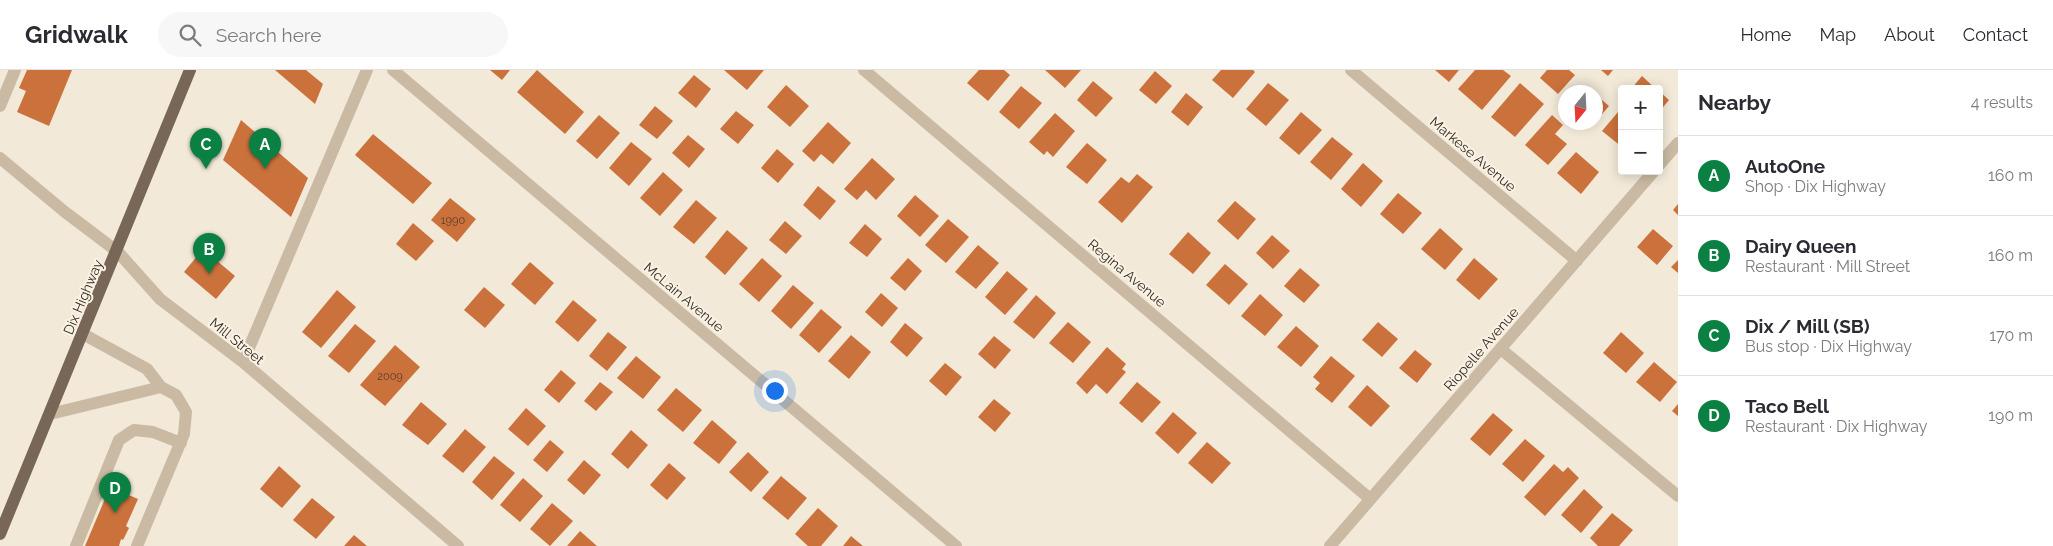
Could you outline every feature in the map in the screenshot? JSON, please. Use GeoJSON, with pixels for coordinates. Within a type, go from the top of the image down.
{"type":"FeatureCollection","features":[{"type":"Feature","properties":{"kind":"main road","name":"Dix Highway"},"geometry":{"type":"LineString","coordinates":[[0,534],[118,252],[190,70]]}},
{"type":"Feature","properties":{"kind":"street"},"geometry":{"type":"LineString","coordinates":[[0,106],[15,70]]}},
{"type":"Feature","properties":{"kind":"street"},"geometry":{"type":"LineString","coordinates":[[242,362],[367,70]]}},
{"type":"Feature","properties":{"kind":"street","name":"McLain Avenue"},"geometry":{"type":"LineString","coordinates":[[393,70],[956,546]]}},
{"type":"Feature","properties":{"kind":"street","name":"Regina Avenue"},"geometry":{"type":"LineString","coordinates":[[864,70],[1369,498]]}},
{"type":"Feature","properties":{"kind":"street","name":"Markese Avenue"},"geometry":{"type":"LineString","coordinates":[[1351,70],[1576,261]]}},
{"type":"Feature","properties":{"kind":"street"},"geometry":{"type":"LineString","coordinates":[[1663,160],[1678,143]]}},
{"type":"Feature","properties":{"kind":"street","name":"Mill Street"},"geometry":{"type":"LineString","coordinates":[[0,158],[65,212],[118,252],[160,299],[242,362],[458,546]]}},
{"type":"Feature","properties":{"kind":"street","name":"Riopelle Avenue"},"geometry":{"type":"LineString","coordinates":[[1330,546],[1369,498],[1502,350],[1651,175]]}},
{"type":"Feature","properties":{"kind":"street"},"geometry":{"type":"LineString","coordinates":[[83,334],[147,369],[161,387],[176,395],[186,412],[184,434],[181,443],[137,546]]}},
{"type":"Feature","properties":{"kind":"street"},"geometry":{"type":"LineString","coordinates":[[1502,350],[1678,496]]}},
{"type":"Feature","properties":{"kind":"street"},"geometry":{"type":"LineString","coordinates":[[50,414],[161,387]]}},
{"type":"Feature","properties":{"kind":"street"},"geometry":{"type":"LineString","coordinates":[[76,546],[119,440],[134,430],[153,432],[181,443]]}},
{"type":"Feature","properties":{"kind":"building"},"geometry":{"type":"Polygon","coordinates":[[[27,70],[72,70],[49,126],[17,112],[26,91],[19,88],[27,70]]]}},
{"type":"Feature","properties":{"kind":"building"},"geometry":{"type":"Polygon","coordinates":[[[275,70],[306,70],[323,84],[315,104],[275,70]]]}},
{"type":"Feature","properties":{"kind":"building"},"geometry":{"type":"Polygon","coordinates":[[[490,70],[510,70],[502,80],[490,70]]]}},
{"type":"Feature","properties":{"kind":"building"},"geometry":{"type":"Polygon","coordinates":[[[537,70],[584,112],[565,134],[517,92],[537,70]]]}},
{"type":"Feature","properties":{"kind":"building"},"geometry":{"type":"Polygon","coordinates":[[[724,70],[764,70],[747,90],[724,70]]]}},
{"type":"Feature","properties":{"kind":"building"},"geometry":{"type":"Polygon","coordinates":[[[979,70],[1004,70],[1010,75],[988,101],[967,83],[979,70]]]}},
{"type":"Feature","properties":{"kind":"building"},"geometry":{"type":"Polygon","coordinates":[[[1045,70],[1081,70],[1065,88],[1045,70]]]}},
{"type":"Feature","properties":{"kind":"building"},"geometry":{"type":"Polygon","coordinates":[[[1221,70],[1253,70],[1255,72],[1233,98],[1212,80],[1221,70]]]}},
{"type":"Feature","properties":{"kind":"building"},"geometry":{"type":"Polygon","coordinates":[[[1435,70],[1459,70],[1449,82],[1435,70]]]}},
{"type":"Feature","properties":{"kind":"building"},"geometry":{"type":"Polygon","coordinates":[[[1475,70],[1503,70],[1511,76],[1482,110],[1458,89],[1475,70]]]}},
{"type":"Feature","properties":{"kind":"building"},"geometry":{"type":"Polygon","coordinates":[[[1547,70],[1569,70],[1575,75],[1566,85],[1558,85],[1558,94],[1540,78],[1547,70]]]}},
{"type":"Feature","properties":{"kind":"building"},"geometry":{"type":"Polygon","coordinates":[[[1601,70],[1613,70],[1608,76],[1601,70]]]}},
{"type":"Feature","properties":{"kind":"building"},"geometry":{"type":"Polygon","coordinates":[[[1155,71],[1172,86],[1156,104],[1139,90],[1155,71]]]}},
{"type":"Feature","properties":{"kind":"building"},"geometry":{"type":"Polygon","coordinates":[[[694,75],[711,89],[696,108],[678,93],[694,75]]]}},
{"type":"Feature","properties":{"kind":"building"},"geometry":{"type":"Polygon","coordinates":[[[1642,76],[1652,85],[1634,85],[1642,76]]]}},
{"type":"Feature","properties":{"kind":"building"},"geometry":{"type":"Polygon","coordinates":[[[1093,81],[1113,98],[1096,117],[1077,100],[1093,81]]]}},
{"type":"Feature","properties":{"kind":"building"},"geometry":{"type":"Polygon","coordinates":[[[1268,83],[1289,100],[1266,126],[1246,109],[1268,83]]]}},
{"type":"Feature","properties":{"kind":"building"},"geometry":{"type":"Polygon","coordinates":[[[1520,83],[1544,104],[1515,137],[1491,117],[1520,83]]]}},
{"type":"Feature","properties":{"kind":"building"},"geometry":{"type":"Polygon","coordinates":[[[786,85],[809,106],[790,127],[767,107],[786,85]]]}},
{"type":"Feature","properties":{"kind":"building"},"geometry":{"type":"Polygon","coordinates":[[[1021,86],[1042,103],[1019,129],[999,112],[1021,86]]]}},
{"type":"Feature","properties":{"kind":"building"},"geometry":{"type":"Polygon","coordinates":[[[1186,93],[1203,107],[1188,126],[1171,112],[1186,93]]]}},
{"type":"Feature","properties":{"kind":"building"},"geometry":{"type":"Polygon","coordinates":[[[1663,95],[1669,100],[1663,107],[1663,95]]]}},
{"type":"Feature","properties":{"kind":"building"},"geometry":{"type":"Polygon","coordinates":[[[1603,101],[1609,106],[1603,113],[1603,101]]]}},
{"type":"Feature","properties":{"kind":"building"},"geometry":{"type":"Polygon","coordinates":[[[655,106],[673,121],[657,139],[639,125],[655,106]]]}},
{"type":"Feature","properties":{"kind":"building"},"geometry":{"type":"Polygon","coordinates":[[[736,111],[754,125],[738,144],[720,129],[736,111]]]}},
{"type":"Feature","properties":{"kind":"building"},"geometry":{"type":"Polygon","coordinates":[[[1301,112],[1322,130],[1299,155],[1279,138],[1301,112]]]}},
{"type":"Feature","properties":{"kind":"building"},"geometry":{"type":"Polygon","coordinates":[[[1618,112],[1618,144],[1602,131],[1618,112]]]}},
{"type":"Feature","properties":{"kind":"building"},"geometry":{"type":"Polygon","coordinates":[[[1055,113],[1075,131],[1053,157],[1047,151],[1044,155],[1029,142],[1055,113]]]}},
{"type":"Feature","properties":{"kind":"building"},"geometry":{"type":"Polygon","coordinates":[[[599,115],[620,133],[597,159],[576,141],[599,115]]]}},
{"type":"Feature","properties":{"kind":"building"},"geometry":{"type":"Polygon","coordinates":[[[1552,115],[1558,120],[1559,130],[1555,134],[1567,144],[1548,165],[1525,145],[1552,115]]]}},
{"type":"Feature","properties":{"kind":"building"},"geometry":{"type":"Polygon","coordinates":[[[241,120],[308,178],[291,217],[223,160],[241,120]]]}},
{"type":"Feature","properties":{"kind":"building"},"geometry":{"type":"Polygon","coordinates":[[[828,122],[851,143],[833,164],[821,154],[814,162],[802,151],[828,122]]]}},
{"type":"Feature","properties":{"kind":"building"},"geometry":{"type":"Polygon","coordinates":[[[373,134],[432,183],[413,204],[355,155],[373,134]]]}},
{"type":"Feature","properties":{"kind":"building"},"geometry":{"type":"Polygon","coordinates":[[[688,135],[705,149],[689,168],[672,153],[688,135]]]}},
{"type":"Feature","properties":{"kind":"building"},"geometry":{"type":"Polygon","coordinates":[[[1332,137],[1353,154],[1331,180],[1310,162],[1332,137]]]}},
{"type":"Feature","properties":{"kind":"building"},"geometry":{"type":"Polygon","coordinates":[[[631,142],[652,159],[629,186],[609,168],[631,142]]]}},
{"type":"Feature","properties":{"kind":"building"},"geometry":{"type":"Polygon","coordinates":[[[1087,143],[1107,160],[1087,184],[1066,167],[1087,143]]]}},
{"type":"Feature","properties":{"kind":"building"},"geometry":{"type":"Polygon","coordinates":[[[777,149],[794,164],[778,183],[761,168],[777,149]]]}},
{"type":"Feature","properties":{"kind":"building"},"geometry":{"type":"Polygon","coordinates":[[[1576,152],[1599,172],[1581,194],[1557,173],[1576,152]]]}},
{"type":"Feature","properties":{"kind":"building"},"geometry":{"type":"Polygon","coordinates":[[[872,158],[895,179],[876,200],[866,190],[857,200],[844,189],[872,158]]]}},
{"type":"Feature","properties":{"kind":"building"},"geometry":{"type":"Polygon","coordinates":[[[1363,163],[1383,181],[1361,207],[1341,189],[1363,163]]]}},
{"type":"Feature","properties":{"kind":"building"},"geometry":{"type":"Polygon","coordinates":[[[663,172],[683,190],[660,216],[640,198],[663,172]]]}},
{"type":"Feature","properties":{"kind":"building"},"geometry":{"type":"Polygon","coordinates":[[[1137,174],[1153,187],[1122,223],[1098,202],[1121,177],[1129,183],[1137,174]]]}},
{"type":"Feature","properties":{"kind":"building"},"geometry":{"type":"Polygon","coordinates":[[[818,186],[836,201],[820,220],[803,205],[818,186]]]}},
{"type":"Feature","properties":{"kind":"building"},"geometry":{"type":"Polygon","coordinates":[[[1398,193],[1422,213],[1403,234],[1380,214],[1398,193]]]}},
{"type":"Feature","properties":{"kind":"building"},"geometry":{"type":"Polygon","coordinates":[[[915,195],[939,216],[920,237],[897,216],[915,195]]]}},
{"type":"Feature","properties":{"kind":"building"},"geometry":{"type":"Polygon","coordinates":[[[450,198],[476,219],[457,242],[431,220],[450,198]]]}},
{"type":"Feature","properties":{"kind":"building"},"geometry":{"type":"Polygon","coordinates":[[[696,200],[717,218],[694,244],[673,227],[696,200]]]}},
{"type":"Feature","properties":{"kind":"building"},"geometry":{"type":"Polygon","coordinates":[[[1235,201],[1256,219],[1238,240],[1217,221],[1235,201]]]}},
{"type":"Feature","properties":{"kind":"building"},"geometry":{"type":"Polygon","coordinates":[[[1678,204],[1678,215],[1673,210],[1678,204]]]}},
{"type":"Feature","properties":{"kind":"building"},"geometry":{"type":"Polygon","coordinates":[[[948,219],[969,237],[946,263],[925,245],[948,219]]]}},
{"type":"Feature","properties":{"kind":"building"},"geometry":{"type":"Polygon","coordinates":[[[785,221],[802,236],[786,254],[769,240],[785,221]]]}},
{"type":"Feature","properties":{"kind":"building"},"geometry":{"type":"Polygon","coordinates":[[[413,223],[434,241],[416,261],[396,244],[413,223]]]}},
{"type":"Feature","properties":{"kind":"building"},"geometry":{"type":"Polygon","coordinates":[[[865,224],[882,239],[867,257],[849,243],[865,224]]]}},
{"type":"Feature","properties":{"kind":"building"},"geometry":{"type":"Polygon","coordinates":[[[1440,228],[1463,249],[1445,270],[1421,249],[1440,228]]]}},
{"type":"Feature","properties":{"kind":"building"},"geometry":{"type":"Polygon","coordinates":[[[1653,229],[1673,246],[1657,265],[1637,247],[1653,229]]]}},
{"type":"Feature","properties":{"kind":"building"},"geometry":{"type":"Polygon","coordinates":[[[727,230],[748,248],[725,275],[705,257],[727,230]]]}},
{"type":"Feature","properties":{"kind":"building"},"geometry":{"type":"Polygon","coordinates":[[[1188,232],[1211,253],[1193,274],[1169,254],[1188,232]]]}},
{"type":"Feature","properties":{"kind":"building"},"geometry":{"type":"Polygon","coordinates":[[[1272,235],[1290,251],[1273,269],[1256,253],[1272,235]]]}},
{"type":"Feature","properties":{"kind":"building"},"geometry":{"type":"Polygon","coordinates":[[[978,245],[999,263],[976,289],[955,272],[978,245]]]}},
{"type":"Feature","properties":{"kind":"building"},"geometry":{"type":"Polygon","coordinates":[[[203,249],[235,276],[216,299],[184,272],[203,249]]]}},
{"type":"Feature","properties":{"kind":"building"},"geometry":{"type":"Polygon","coordinates":[[[762,258],[782,276],[759,302],[739,284],[762,258]]]}},
{"type":"Feature","properties":{"kind":"building"},"geometry":{"type":"Polygon","coordinates":[[[908,258],[922,271],[905,291],[890,278],[908,258]]]}},
{"type":"Feature","properties":{"kind":"building"},"geometry":{"type":"Polygon","coordinates":[[[1474,258],[1498,279],[1479,300],[1456,280],[1474,258]]]}},
{"type":"Feature","properties":{"kind":"building"},"geometry":{"type":"Polygon","coordinates":[[[1678,260],[1678,273],[1671,267],[1678,260]]]}},
{"type":"Feature","properties":{"kind":"building"},"geometry":{"type":"Polygon","coordinates":[[[530,262],[554,283],[535,305],[511,284],[530,262]]]}},
{"type":"Feature","properties":{"kind":"building"},"geometry":{"type":"Polygon","coordinates":[[[1225,264],[1248,284],[1229,305],[1206,285],[1225,264]]]}},
{"type":"Feature","properties":{"kind":"building"},"geometry":{"type":"Polygon","coordinates":[[[1300,268],[1320,285],[1304,303],[1284,286],[1300,268]]]}},
{"type":"Feature","properties":{"kind":"building"},"geometry":{"type":"Polygon","coordinates":[[[1007,271],[1028,289],[1005,315],[985,297],[1007,271]]]}},
{"type":"Feature","properties":{"kind":"building"},"geometry":{"type":"Polygon","coordinates":[[[793,285],[814,303],[791,329],[771,311],[793,285]]]}},
{"type":"Feature","properties":{"kind":"building"},"geometry":{"type":"Polygon","coordinates":[[[484,287],[505,305],[485,328],[464,310],[484,287]]]}},
{"type":"Feature","properties":{"kind":"building"},"geometry":{"type":"Polygon","coordinates":[[[337,290],[356,307],[321,348],[302,332],[337,290]]]}},
{"type":"Feature","properties":{"kind":"building"},"geometry":{"type":"Polygon","coordinates":[[[881,293],[898,308],[882,327],[865,312],[881,293]]]}},
{"type":"Feature","properties":{"kind":"building"},"geometry":{"type":"Polygon","coordinates":[[[1260,294],[1283,315],[1265,336],[1241,316],[1260,294]]]}},
{"type":"Feature","properties":{"kind":"building"},"geometry":{"type":"Polygon","coordinates":[[[1036,295],[1056,313],[1034,339],[1013,322],[1036,295]]]}},
{"type":"Feature","properties":{"kind":"building"},"geometry":{"type":"Polygon","coordinates":[[[573,300],[597,320],[578,342],[555,322],[573,300]]]}},
{"type":"Feature","properties":{"kind":"building"},"geometry":{"type":"Polygon","coordinates":[[[821,309],[842,327],[819,353],[799,335],[821,309]]]}},
{"type":"Feature","properties":{"kind":"building"},"geometry":{"type":"Polygon","coordinates":[[[1068,322],[1091,342],[1073,363],[1049,343],[1068,322]]]}},
{"type":"Feature","properties":{"kind":"building"},"geometry":{"type":"Polygon","coordinates":[[[1378,322],[1398,339],[1382,357],[1362,340],[1378,322]]]}},
{"type":"Feature","properties":{"kind":"building"},"geometry":{"type":"Polygon","coordinates":[[[905,323],[923,338],[907,357],[890,342],[905,323]]]}},
{"type":"Feature","properties":{"kind":"building"},"geometry":{"type":"Polygon","coordinates":[[[355,324],[376,341],[349,373],[328,356],[355,324]]]}},
{"type":"Feature","properties":{"kind":"building"},"geometry":{"type":"Polygon","coordinates":[[[1296,326],[1319,346],[1301,367],[1277,347],[1296,326]]]}},
{"type":"Feature","properties":{"kind":"building"},"geometry":{"type":"Polygon","coordinates":[[[608,332],[627,347],[607,371],[589,356],[608,332]]]}},
{"type":"Feature","properties":{"kind":"building"},"geometry":{"type":"Polygon","coordinates":[[[1621,332],[1644,353],[1626,373],[1603,353],[1621,332]]]}},
{"type":"Feature","properties":{"kind":"building"},"geometry":{"type":"Polygon","coordinates":[[[851,335],[871,352],[849,379],[828,361],[851,335]]]}},
{"type":"Feature","properties":{"kind":"building"},"geometry":{"type":"Polygon","coordinates":[[[994,336],[1011,350],[995,369],[978,354],[994,336]]]}},
{"type":"Feature","properties":{"kind":"building"},"geometry":{"type":"Polygon","coordinates":[[[395,345],[420,367],[385,406],[360,385],[395,345]]]}},
{"type":"Feature","properties":{"kind":"building"},"geometry":{"type":"Polygon","coordinates":[[[1107,347],[1126,364],[1122,369],[1126,372],[1107,394],[1096,384],[1087,394],[1076,383],[1107,347]]]}},
{"type":"Feature","properties":{"kind":"building"},"geometry":{"type":"Polygon","coordinates":[[[1415,350],[1432,364],[1417,383],[1399,368],[1415,350]]]}},
{"type":"Feature","properties":{"kind":"building"},"geometry":{"type":"Polygon","coordinates":[[[636,356],[661,377],[643,399],[617,378],[636,356]]]}},
{"type":"Feature","properties":{"kind":"building"},"geometry":{"type":"Polygon","coordinates":[[[1331,356],[1355,376],[1332,403],[1315,389],[1320,383],[1313,377],[1331,356]]]}},
{"type":"Feature","properties":{"kind":"building"},"geometry":{"type":"Polygon","coordinates":[[[1654,362],[1677,382],[1660,402],[1636,382],[1654,362]]]}},
{"type":"Feature","properties":{"kind":"building"},"geometry":{"type":"Polygon","coordinates":[[[945,363],[962,377],[946,396],[929,381],[945,363]]]}},
{"type":"Feature","properties":{"kind":"building"},"geometry":{"type":"Polygon","coordinates":[[[561,370],[576,383],[559,403],[544,390],[561,370]]]}},
{"type":"Feature","properties":{"kind":"building"},"geometry":{"type":"Polygon","coordinates":[[[600,382],[613,392],[596,411],[584,401],[600,382]]]}},
{"type":"Feature","properties":{"kind":"building"},"geometry":{"type":"Polygon","coordinates":[[[1137,382],[1161,402],[1142,423],[1119,403],[1137,382]]]}},
{"type":"Feature","properties":{"kind":"building"},"geometry":{"type":"Polygon","coordinates":[[[1367,385],[1390,406],[1371,427],[1348,407],[1367,385]]]}},
{"type":"Feature","properties":{"kind":"building"},"geometry":{"type":"Polygon","coordinates":[[[676,388],[702,410],[683,432],[657,410],[676,388]]]}},
{"type":"Feature","properties":{"kind":"building"},"geometry":{"type":"Polygon","coordinates":[[[994,399],[1011,413],[995,432],[978,417],[994,399]]]}},
{"type":"Feature","properties":{"kind":"building"},"geometry":{"type":"Polygon","coordinates":[[[421,402],[447,424],[428,445],[402,425],[421,402]]]}},
{"type":"Feature","properties":{"kind":"building"},"geometry":{"type":"Polygon","coordinates":[[[1678,404],[1678,416],[1672,411],[1678,404]]]}},
{"type":"Feature","properties":{"kind":"building"},"geometry":{"type":"Polygon","coordinates":[[[526,408],[546,426],[528,446],[508,429],[526,408]]]}},
{"type":"Feature","properties":{"kind":"building"},"geometry":{"type":"Polygon","coordinates":[[[1173,412],[1197,433],[1178,454],[1155,433],[1173,412]]]}},
{"type":"Feature","properties":{"kind":"building"},"geometry":{"type":"Polygon","coordinates":[[[1493,413],[1513,430],[1490,456],[1470,439],[1493,413]]]}},
{"type":"Feature","properties":{"kind":"building"},"geometry":{"type":"Polygon","coordinates":[[[712,420],[737,442],[719,464],[693,443],[712,420]]]}},
{"type":"Feature","properties":{"kind":"building"},"geometry":{"type":"Polygon","coordinates":[[[465,429],[486,447],[463,473],[442,456],[465,429]]]}},
{"type":"Feature","properties":{"kind":"building"},"geometry":{"type":"Polygon","coordinates":[[[631,430],[648,445],[628,469],[611,454],[631,430]]]}},
{"type":"Feature","properties":{"kind":"building"},"geometry":{"type":"Polygon","coordinates":[[[1525,439],[1545,456],[1523,482],[1502,464],[1525,439]]]}},
{"type":"Feature","properties":{"kind":"building"},"geometry":{"type":"Polygon","coordinates":[[[550,440],[564,452],[547,472],[533,460],[550,440]]]}},
{"type":"Feature","properties":{"kind":"building"},"geometry":{"type":"Polygon","coordinates":[[[1207,442],[1231,463],[1212,484],[1188,463],[1207,442]]]}},
{"type":"Feature","properties":{"kind":"building"},"geometry":{"type":"Polygon","coordinates":[[[748,452],[769,472],[751,492],[729,472],[748,452]]]}},
{"type":"Feature","properties":{"kind":"building"},"geometry":{"type":"Polygon","coordinates":[[[494,456],[515,473],[492,500],[472,482],[494,456]]]}},
{"type":"Feature","properties":{"kind":"building"},"geometry":{"type":"Polygon","coordinates":[[[584,460],[601,475],[584,495],[567,480],[584,460]]]}},
{"type":"Feature","properties":{"kind":"building"},"geometry":{"type":"Polygon","coordinates":[[[669,463],[686,478],[667,500],[650,485],[669,463]]]}},
{"type":"Feature","properties":{"kind":"building"},"geometry":{"type":"Polygon","coordinates":[[[1554,464],[1563,472],[1568,467],[1579,478],[1545,516],[1524,497],[1554,464]]]}},
{"type":"Feature","properties":{"kind":"building"},"geometry":{"type":"Polygon","coordinates":[[[279,466],[301,486],[282,508],[260,489],[279,466]]]}},
{"type":"Feature","properties":{"kind":"building"},"geometry":{"type":"Polygon","coordinates":[[[781,476],[807,498],[788,520],[762,498],[781,476]]]}},
{"type":"Feature","properties":{"kind":"building"},"geometry":{"type":"Polygon","coordinates":[[[523,478],[543,496],[520,522],[500,505],[523,478]]]}},
{"type":"Feature","properties":{"kind":"building"},"geometry":{"type":"Polygon","coordinates":[[[110,487],[138,499],[126,526],[129,528],[123,540],[121,539],[119,546],[85,546],[110,487]]]}},
{"type":"Feature","properties":{"kind":"building"},"geometry":{"type":"Polygon","coordinates":[[[1584,489],[1603,507],[1581,533],[1561,515],[1584,489]]]}},
{"type":"Feature","properties":{"kind":"building"},"geometry":{"type":"Polygon","coordinates":[[[312,498],[335,517],[316,539],[293,520],[312,498]]]}},
{"type":"Feature","properties":{"kind":"building"},"geometry":{"type":"Polygon","coordinates":[[[552,503],[573,521],[550,546],[530,529],[552,503]]]}},
{"type":"Feature","properties":{"kind":"building"},"geometry":{"type":"Polygon","coordinates":[[[818,508],[838,526],[821,546],[808,546],[795,534],[818,508]]]}},
{"type":"Feature","properties":{"kind":"building"},"geometry":{"type":"Polygon","coordinates":[[[1612,513],[1633,530],[1619,546],[1598,546],[1590,538],[1612,513]]]}},
{"type":"Feature","properties":{"kind":"building"},"geometry":{"type":"Polygon","coordinates":[[[580,531],[597,546],[567,546],[580,531]]]}},
{"type":"Feature","properties":{"kind":"building"},"geometry":{"type":"Polygon","coordinates":[[[354,535],[367,546],[344,546],[354,535]]]}},
{"type":"Feature","properties":{"kind":"building"},"geometry":{"type":"Polygon","coordinates":[[[851,536],[863,546],[843,546],[851,536]]]}},
{"type":"Feature","properties":{"kind":"place","name":"Dix / Mill (SB)"},"geometry":{"type":"Point","coordinates":[206,169]}},
{"type":"Feature","properties":{"kind":"place","name":"AutoOne"},"geometry":{"type":"Point","coordinates":[265,169]}},
{"type":"Feature","properties":{"kind":"place","name":"Dairy Queen"},"geometry":{"type":"Point","coordinates":[209,274]}},
{"type":"Feature","properties":{"kind":"place","name":"Taco Bell"},"geometry":{"type":"Point","coordinates":[115,513]}}]}
